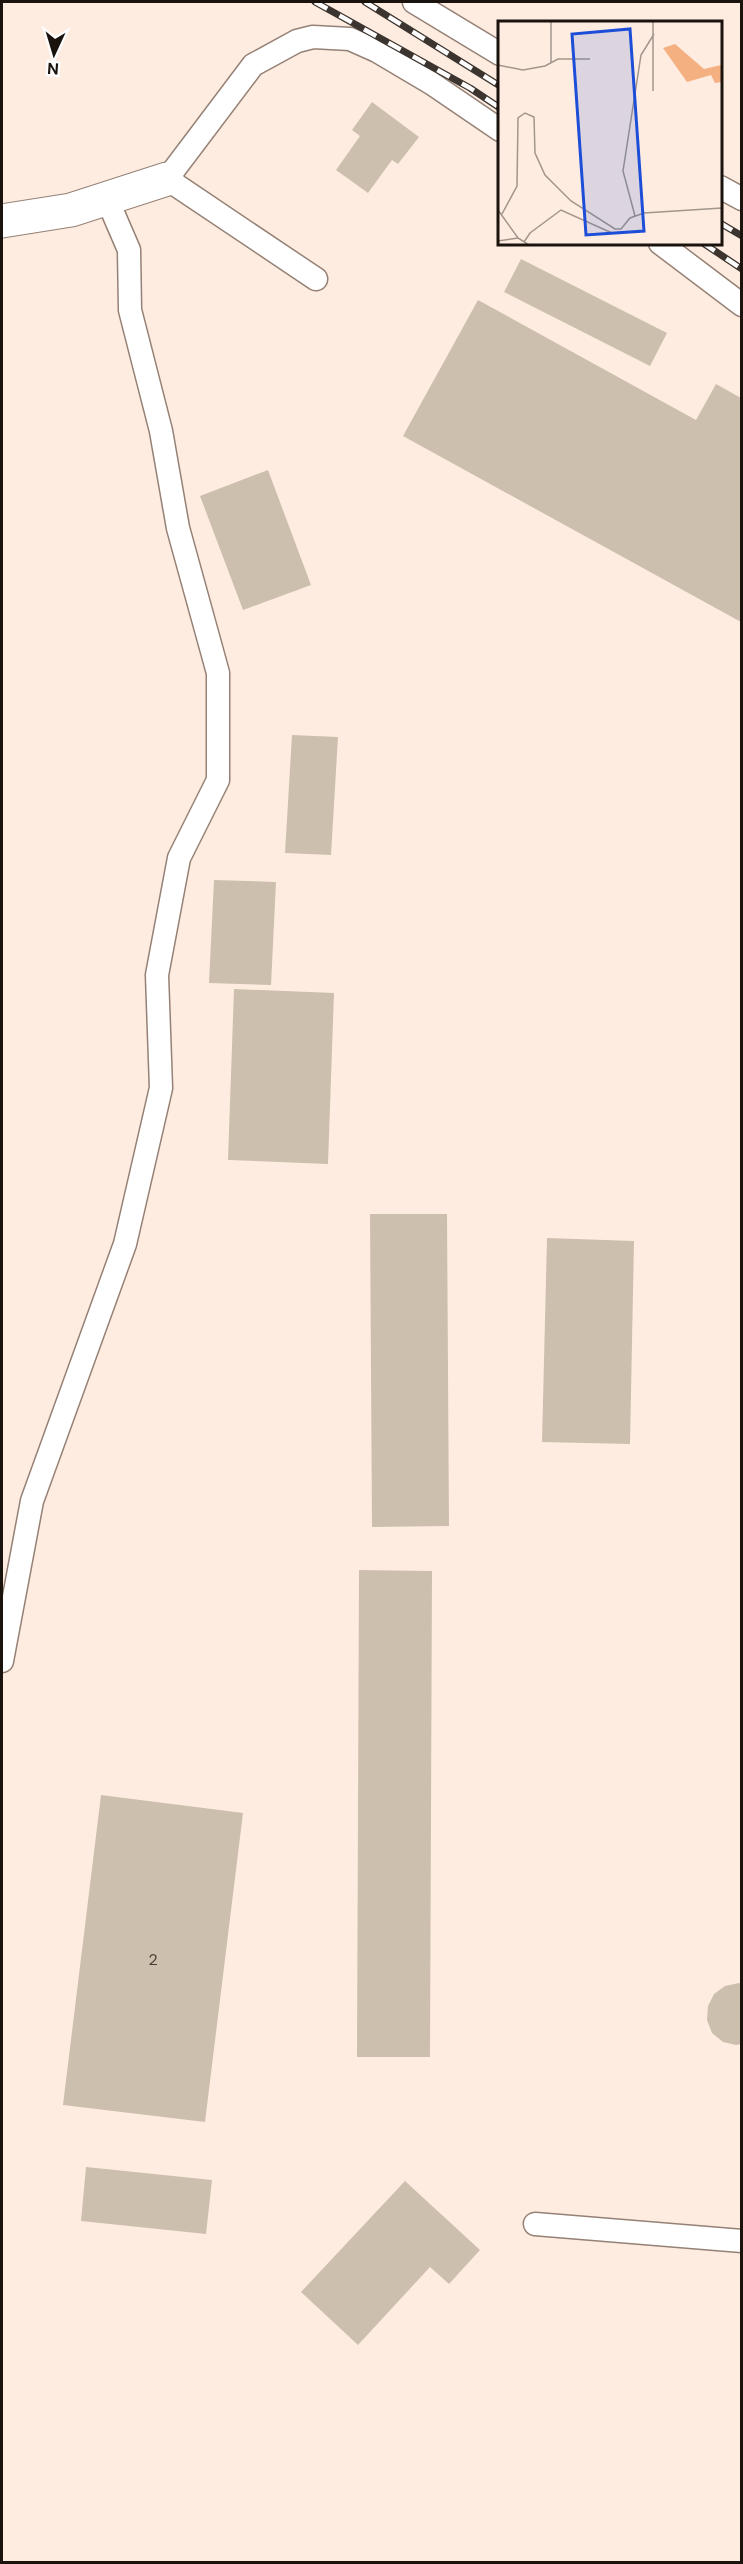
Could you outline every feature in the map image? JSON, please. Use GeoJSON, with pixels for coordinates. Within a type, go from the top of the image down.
{"type":"FeatureCollection","features":[{"type":"Feature","properties":{"kind":"street"},"geometry":{"type":"LineString","coordinates":[[2,221],[71,210],[167,179]]}},
{"type":"Feature","properties":{"kind":"lane"},"geometry":{"type":"LineString","coordinates":[[414,2],[498,53]]}},
{"type":"Feature","properties":{"kind":"lane"},"geometry":{"type":"LineString","coordinates":[[316,279],[167,179],[253,65],[297,41],[313,37],[350,39],[377,51],[431,83],[498,129]]}},
{"type":"Feature","properties":{"kind":"lane"},"geometry":{"type":"LineString","coordinates":[[722,188],[741,199]]}},
{"type":"Feature","properties":{"kind":"lane"},"geometry":{"type":"LineString","coordinates":[[2,1661],[32,1501],[125,1244],[161,1088],[157,975],[179,858],[218,780],[218,673],[178,528],[161,431],[130,310],[129,250],[107,199]]}},
{"type":"Feature","properties":{"kind":"lane"},"geometry":{"type":"LineString","coordinates":[[661,244],[741,305]]}},
{"type":"Feature","properties":{"kind":"lane"},"geometry":{"type":"LineString","coordinates":[[535,2224],[741,2241]]}},
{"type":"Feature","properties":{"kind":"building"},"geometry":{"type":"Polygon","coordinates":[[[372,102],[419,137],[398,164],[392,160],[368,193],[336,170],[360,136],[352,130],[372,102]]]}},
{"type":"Feature","properties":{"kind":"building"},"geometry":{"type":"Polygon","coordinates":[[[521,259],[667,333],[650,366],[504,292],[521,259]]]}},
{"type":"Feature","properties":{"kind":"building"},"geometry":{"type":"Polygon","coordinates":[[[478,300],[696,420],[716,384],[741,398],[741,622],[403,436],[478,300]]]}},
{"type":"Feature","properties":{"kind":"building"},"geometry":{"type":"Polygon","coordinates":[[[268,470],[311,585],[243,610],[200,496],[268,470]]]}},
{"type":"Feature","properties":{"kind":"building"},"geometry":{"type":"Polygon","coordinates":[[[292,735],[338,737],[331,855],[285,853],[292,735]]]}},
{"type":"Feature","properties":{"kind":"building"},"geometry":{"type":"Polygon","coordinates":[[[214,880],[276,882],[271,985],[209,983],[214,880]]]}},
{"type":"Feature","properties":{"kind":"building"},"geometry":{"type":"Polygon","coordinates":[[[234,989],[334,993],[328,1164],[228,1160],[234,989]]]}},
{"type":"Feature","properties":{"kind":"building"},"geometry":{"type":"Polygon","coordinates":[[[370,1214],[447,1214],[449,1526],[372,1527],[370,1214]]]}},
{"type":"Feature","properties":{"kind":"building"},"geometry":{"type":"Polygon","coordinates":[[[547,1238],[634,1241],[630,1444],[542,1442],[547,1238]]]}},
{"type":"Feature","properties":{"kind":"building"},"geometry":{"type":"Polygon","coordinates":[[[359,1570],[432,1571],[430,2057],[357,2057],[359,1570]]]}},
{"type":"Feature","properties":{"kind":"building"},"geometry":{"type":"Polygon","coordinates":[[[101,1795],[243,1813],[205,2122],[63,2105],[101,1795]]]}},
{"type":"Feature","properties":{"kind":"building"},"geometry":{"type":"Polygon","coordinates":[[[741,1984],[741,2044],[736,2045],[723,2042],[712,2033],[707,2020],[708,2006],[714,1994],[725,1986],[741,1984]]]}},
{"type":"Feature","properties":{"kind":"building"},"geometry":{"type":"Polygon","coordinates":[[[86,2167],[212,2180],[206,2234],[81,2221],[86,2167]]]}},
{"type":"Feature","properties":{"kind":"building"},"geometry":{"type":"Polygon","coordinates":[[[405,2181],[480,2250],[449,2284],[430,2267],[358,2345],[301,2292],[405,2181]]]}},
{"type":"Feature","properties":{"kind":"railway"},"geometry":{"type":"LineString","coordinates":[[315,2],[470,88],[498,107]]}},
{"type":"Feature","properties":{"kind":"railway"},"geometry":{"type":"LineString","coordinates":[[365,2],[498,85]]}},
{"type":"Feature","properties":{"kind":"railway"},"geometry":{"type":"LineString","coordinates":[[722,224],[742,236]]}},
{"type":"Feature","properties":{"kind":"railway"},"geometry":{"type":"LineString","coordinates":[[704,244],[742,269]]}}]}
